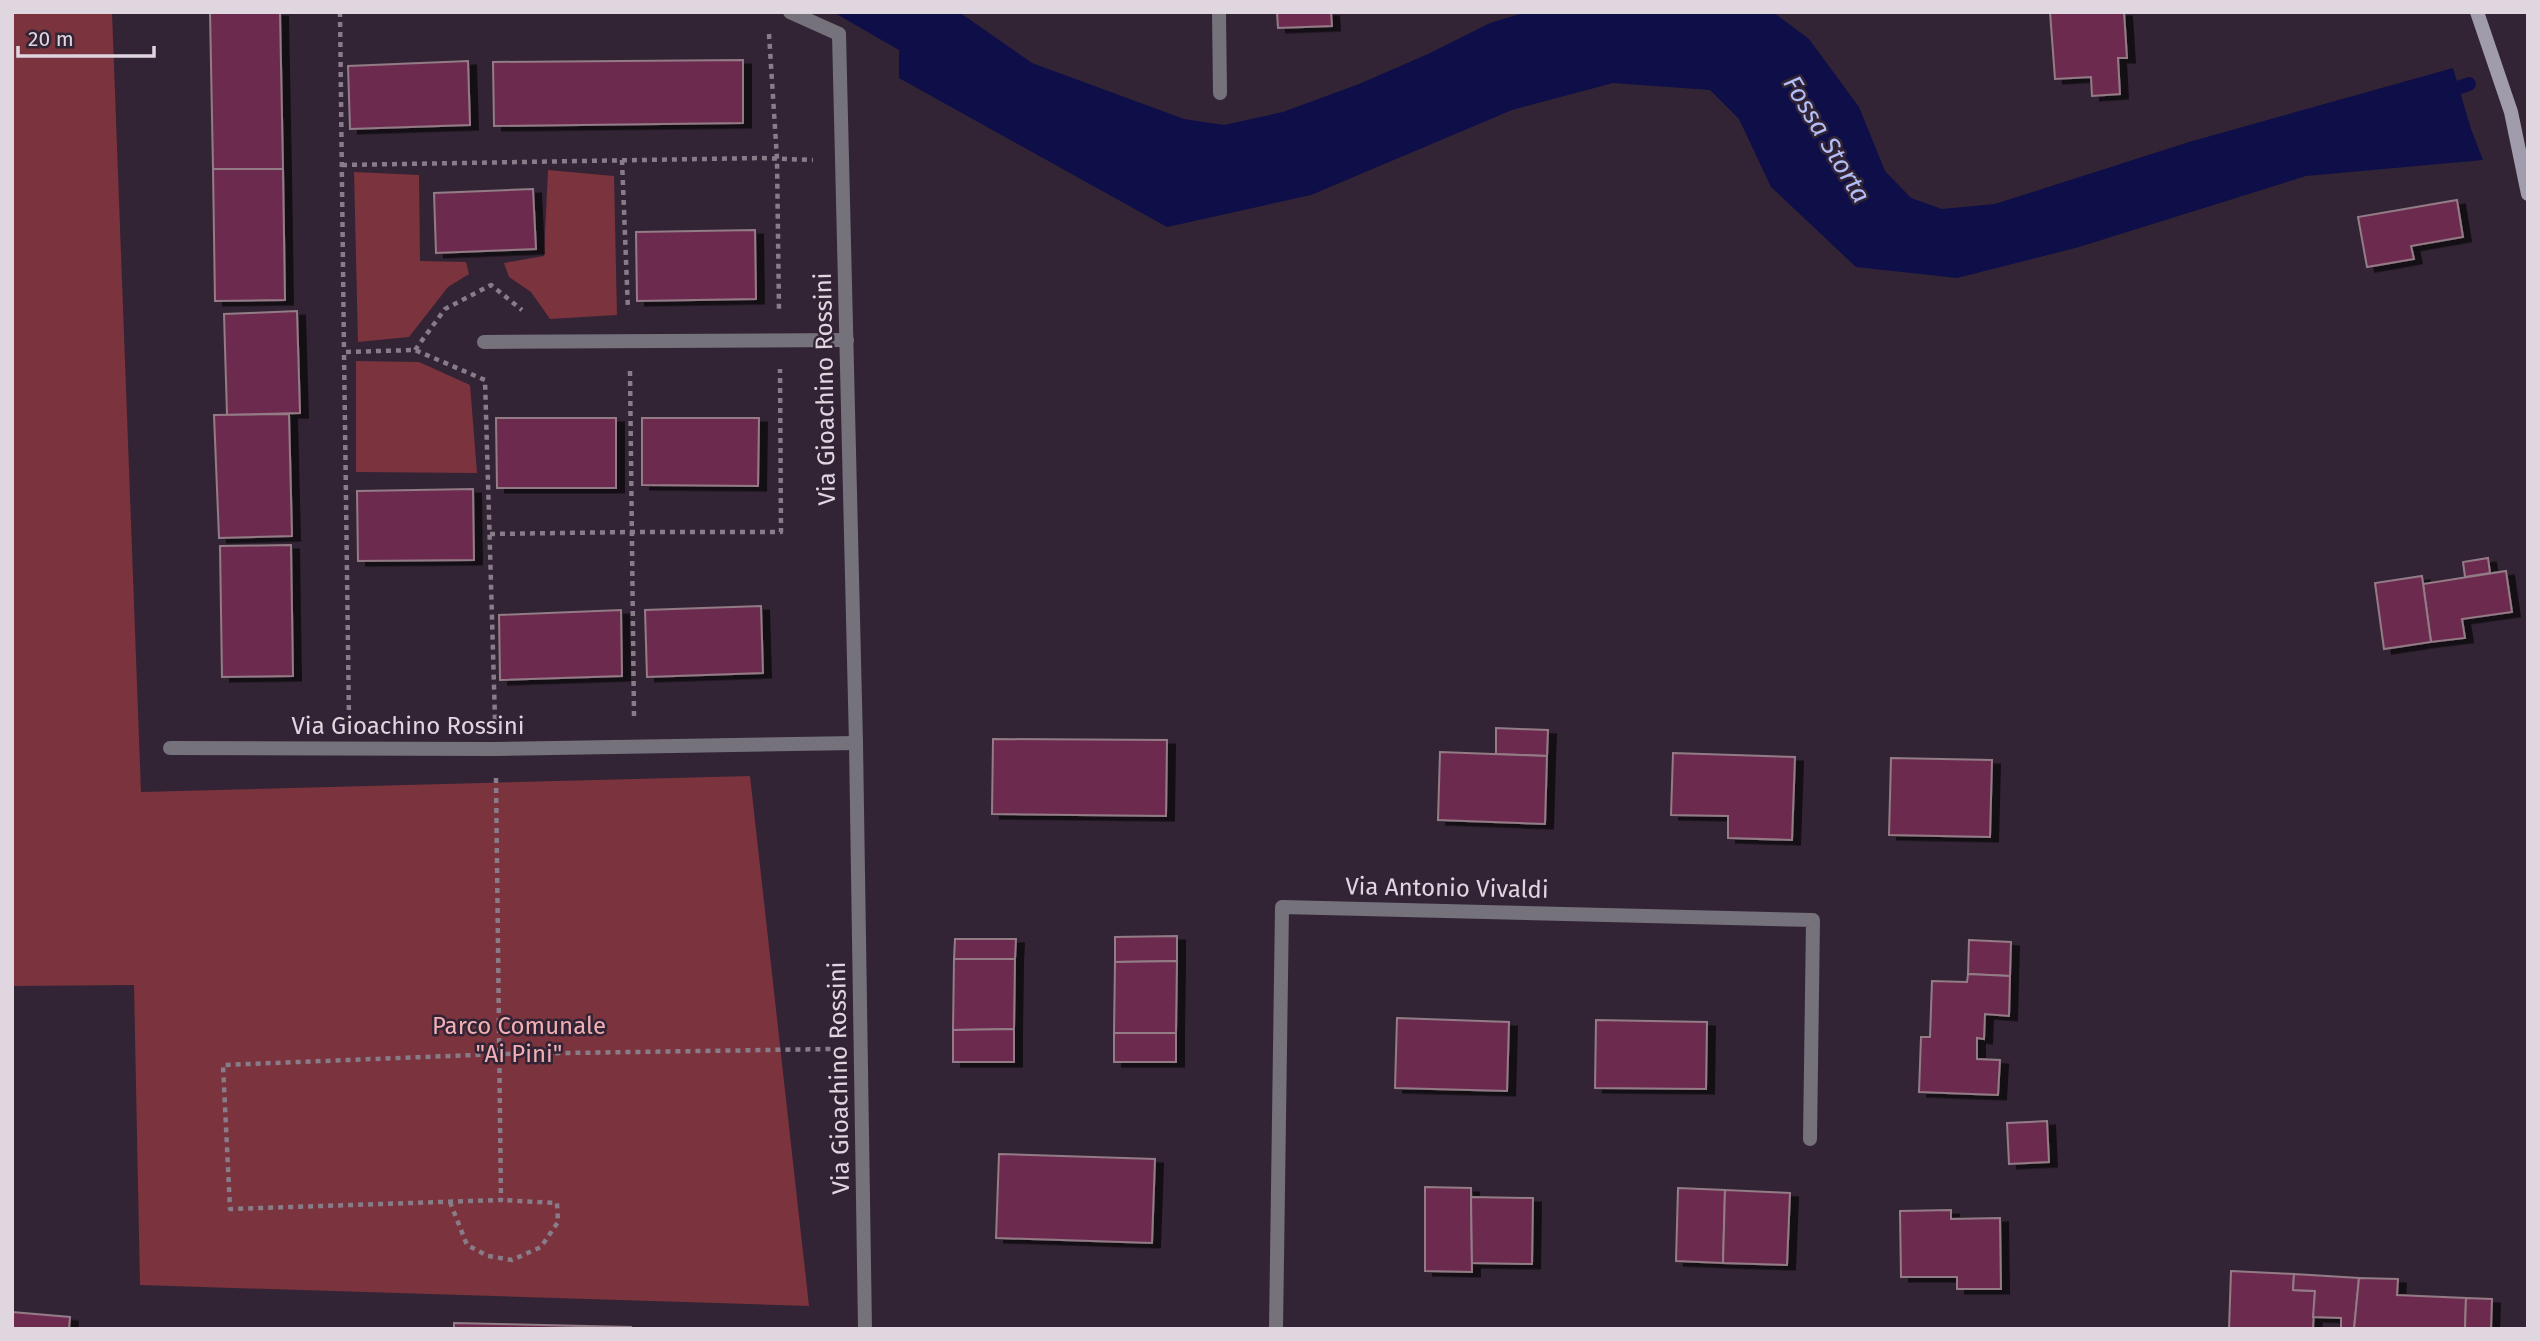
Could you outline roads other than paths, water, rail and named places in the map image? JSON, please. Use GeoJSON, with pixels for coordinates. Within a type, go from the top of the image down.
{"type":"FeatureCollection","features":[{"type":"Feature","properties":{"kind":"street","name":"Via Gioachino Rossini"},"geometry":{"type":"LineString","coordinates":[[790,12],[839,34],[856,743],[865,1329]]}},
{"type":"Feature","properties":{"kind":"street"},"geometry":{"type":"LineString","coordinates":[[1219,12],[1220,93]]}},
{"type":"Feature","properties":{"kind":"street"},"geometry":{"type":"LineString","coordinates":[[2477,12],[2511,113],[2528,194]]}},
{"type":"Feature","properties":{"kind":"street"},"geometry":{"type":"LineString","coordinates":[[484,342],[847,341]]}},
{"type":"Feature","properties":{"kind":"street","name":"Via Gioachino Rossini"},"geometry":{"type":"LineString","coordinates":[[170,748],[495,749],[856,743]]}},
{"type":"Feature","properties":{"kind":"street","name":"Via Antonio Vivaldi"},"geometry":{"type":"LineString","coordinates":[[1276,1329],[1282,907],[1813,920],[1810,1139]]}},
{"type":"Feature","properties":{"kind":"water"},"geometry":{"type":"Polygon","coordinates":[[[833,12],[959,12],[1032,63],[1184,119],[1224,125],[1283,112],[1359,84],[1490,23],[1527,12],[1773,12],[1809,39],[1859,107],[1885,171],[1911,198],[1942,209],[1995,204],[2189,142],[2453,68],[2483,160],[2306,176],[2079,247],[1957,278],[1856,267],[1771,187],[1739,119],[1710,90],[1613,83],[1512,110],[1311,195],[1167,227],[899,78],[899,50],[833,12]]]}},
{"type":"Feature","properties":{"kind":"waterway","name":"Fossa Storta"},"geometry":{"type":"LineString","coordinates":[[2440,94],[2469,84]]}},
{"type":"Feature","properties":{"kind":"park label","name":"Parco Comunale \"Ai Pini\""},"geometry":{"type":"Point","coordinates":[519,1040]}}]}
